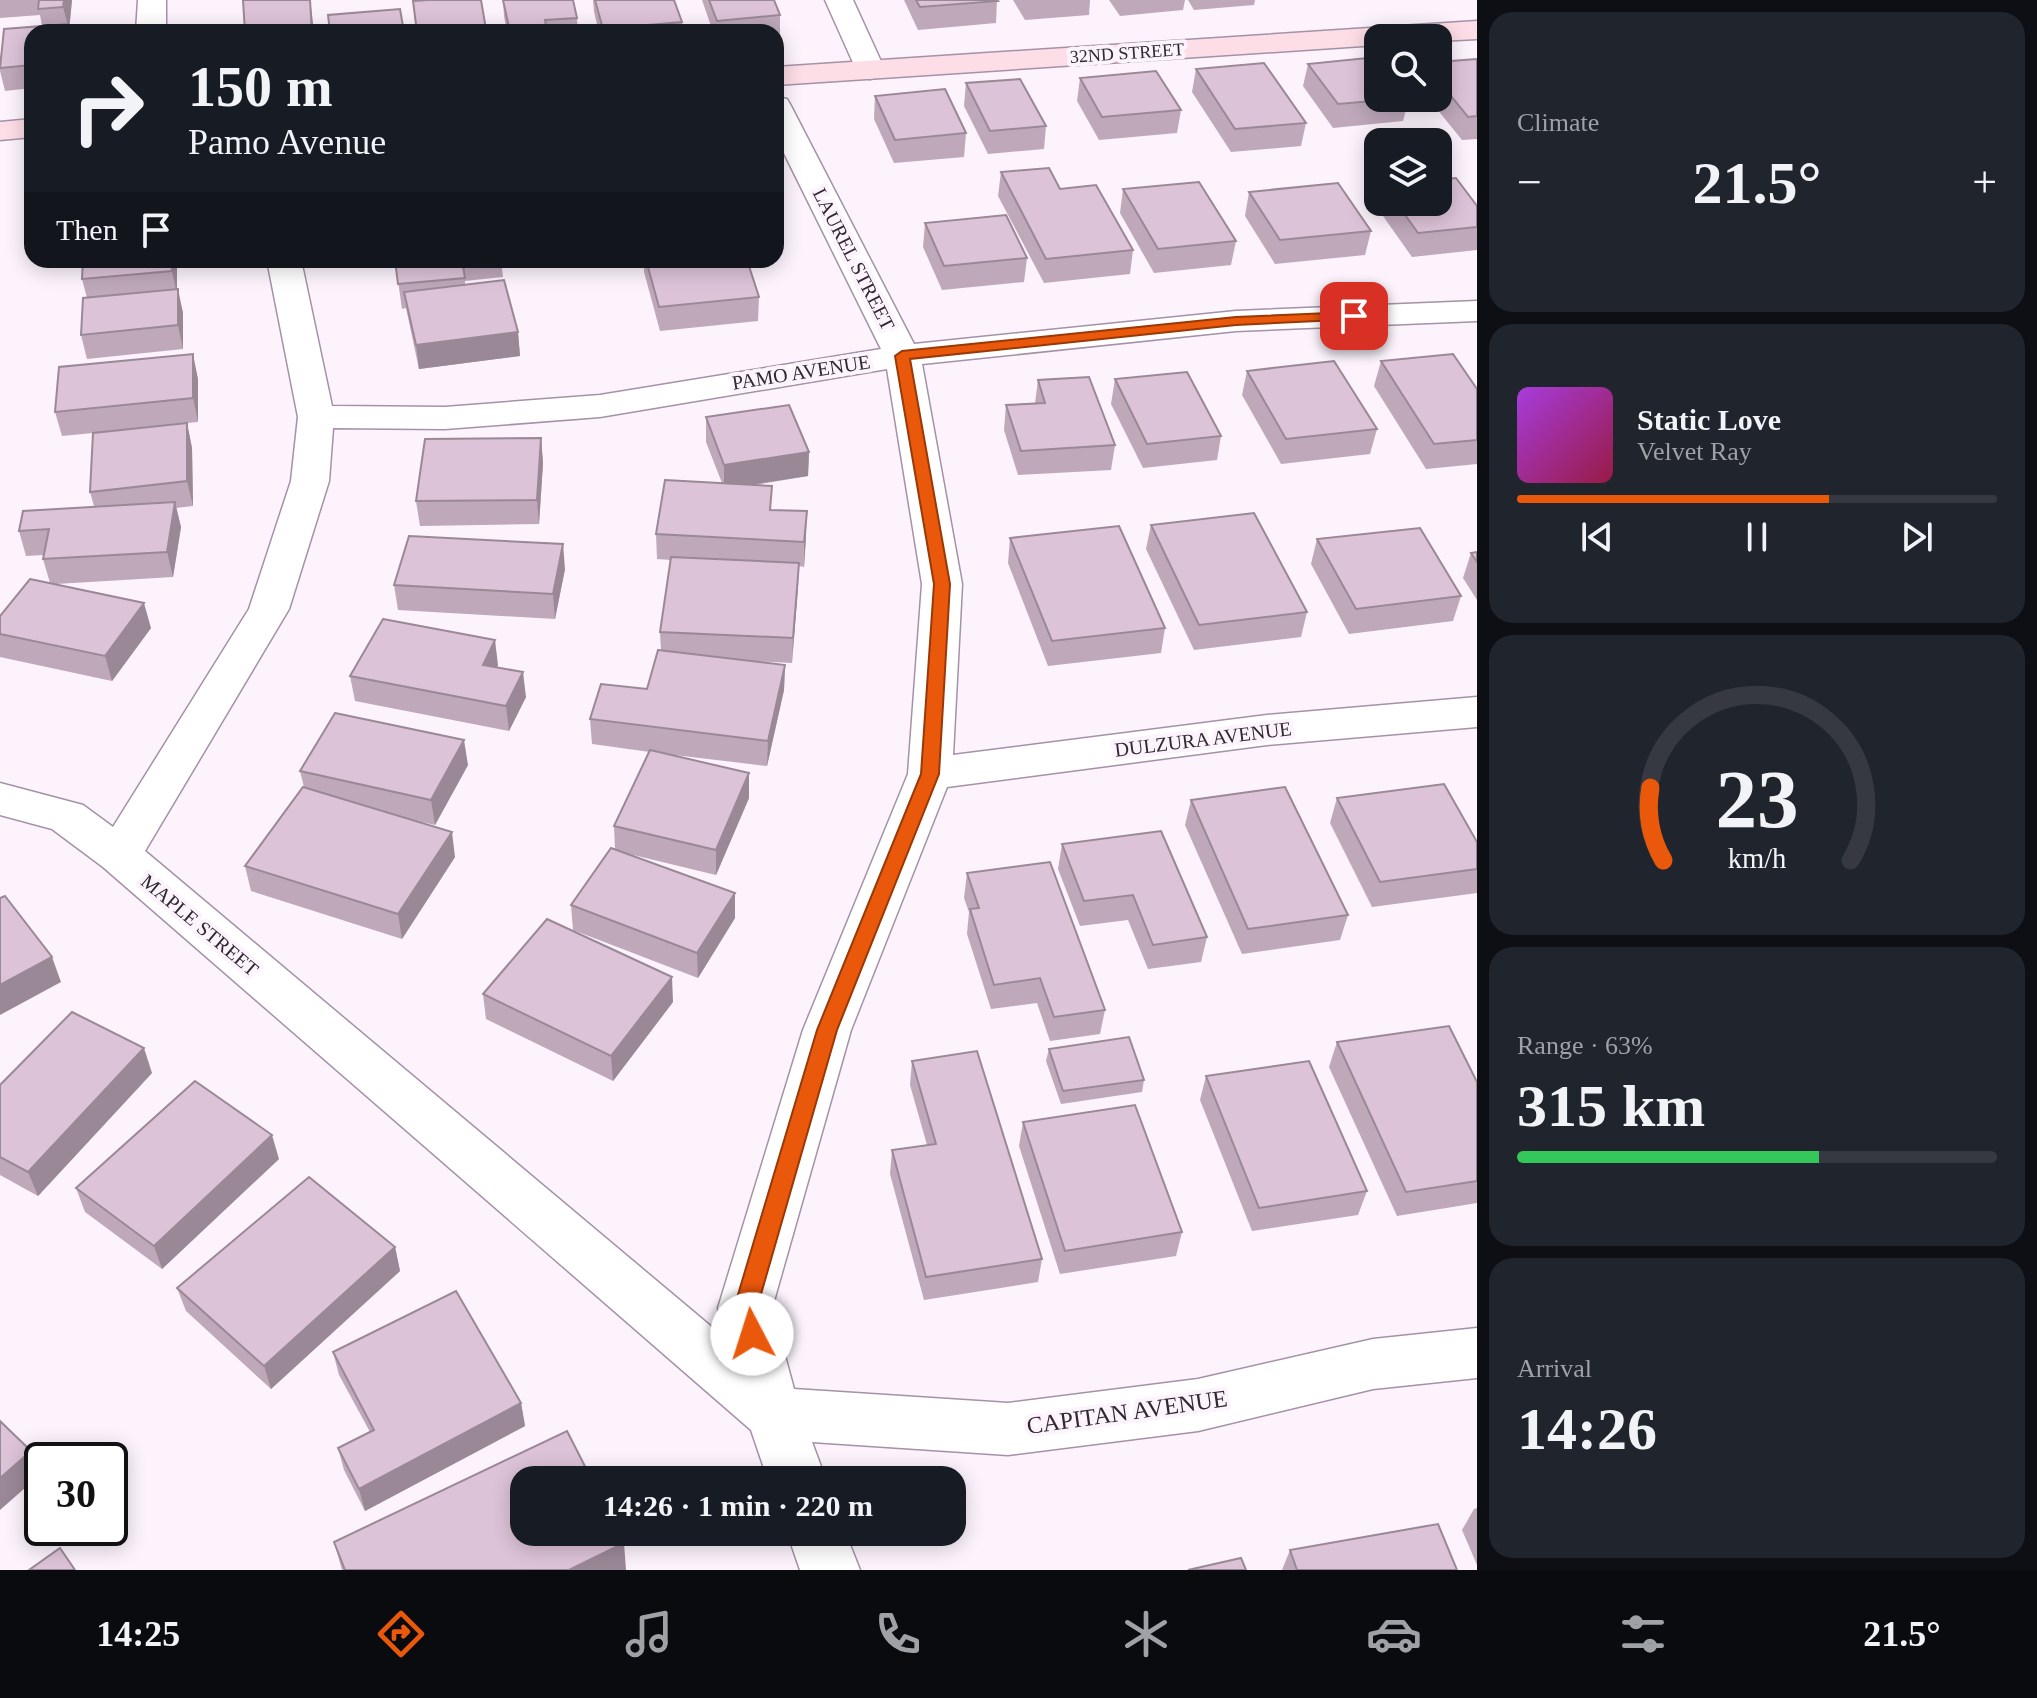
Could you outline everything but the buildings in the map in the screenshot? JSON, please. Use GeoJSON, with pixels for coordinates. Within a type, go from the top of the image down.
{"type":"FeatureCollection","features":[{"type":"Feature","properties":{"kind":"street"},"geometry":{"type":"LineString","coordinates":[[151,24],[152,0]]}},
{"type":"Feature","properties":{"kind":"street"},"geometry":{"type":"LineString","coordinates":[[839,0],[870,70]]}},
{"type":"Feature","properties":{"kind":"street","name":"32ND STREET"},"geometry":{"type":"LineString","coordinates":[[784,75],[1477,30]]}},
{"type":"Feature","properties":{"kind":"street","name":"LAUREL STREET"},"geometry":{"type":"LineString","coordinates":[[784,122],[902,356],[942,584],[930,774],[827,1030],[745,1308],[773,1414],[792,1466]]}},
{"type":"Feature","properties":{"kind":"street"},"geometry":{"type":"LineString","coordinates":[[0,131],[24,129]]}},
{"type":"Feature","properties":{"kind":"street"},"geometry":{"type":"LineString","coordinates":[[119,855],[269,609],[310,481],[316,417],[286,268]]}},
{"type":"Feature","properties":{"kind":"street","name":"PAMO AVENUE"},"geometry":{"type":"LineString","coordinates":[[316,417],[445,418],[600,406],[902,356],[1236,321],[1477,311]]}},
{"type":"Feature","properties":{"kind":"street","name":"DULZURA AVENUE"},"geometry":{"type":"LineString","coordinates":[[930,774],[1267,730],[1477,712]]}},
{"type":"Feature","properties":{"kind":"street","name":"MAPLE STREET"},"geometry":{"type":"LineString","coordinates":[[0,799],[67,817],[119,855],[773,1414]]}},
{"type":"Feature","properties":{"kind":"street","name":"CAPITAN AVENUE"},"geometry":{"type":"LineString","coordinates":[[773,1414],[1008,1429],[1198,1405],[1373,1364],[1477,1353]]}},
{"type":"Feature","properties":{"kind":"street"},"geometry":{"type":"LineString","coordinates":[[821,1546],[830,1570]]}},
{"type":"Feature","properties":{"kind":"route"},"geometry":{"type":"LineString","coordinates":[[752,1334],[745,1308],[827,1030],[930,774],[942,584],[902,356],[1236,321],[1354,316]]}}]}
